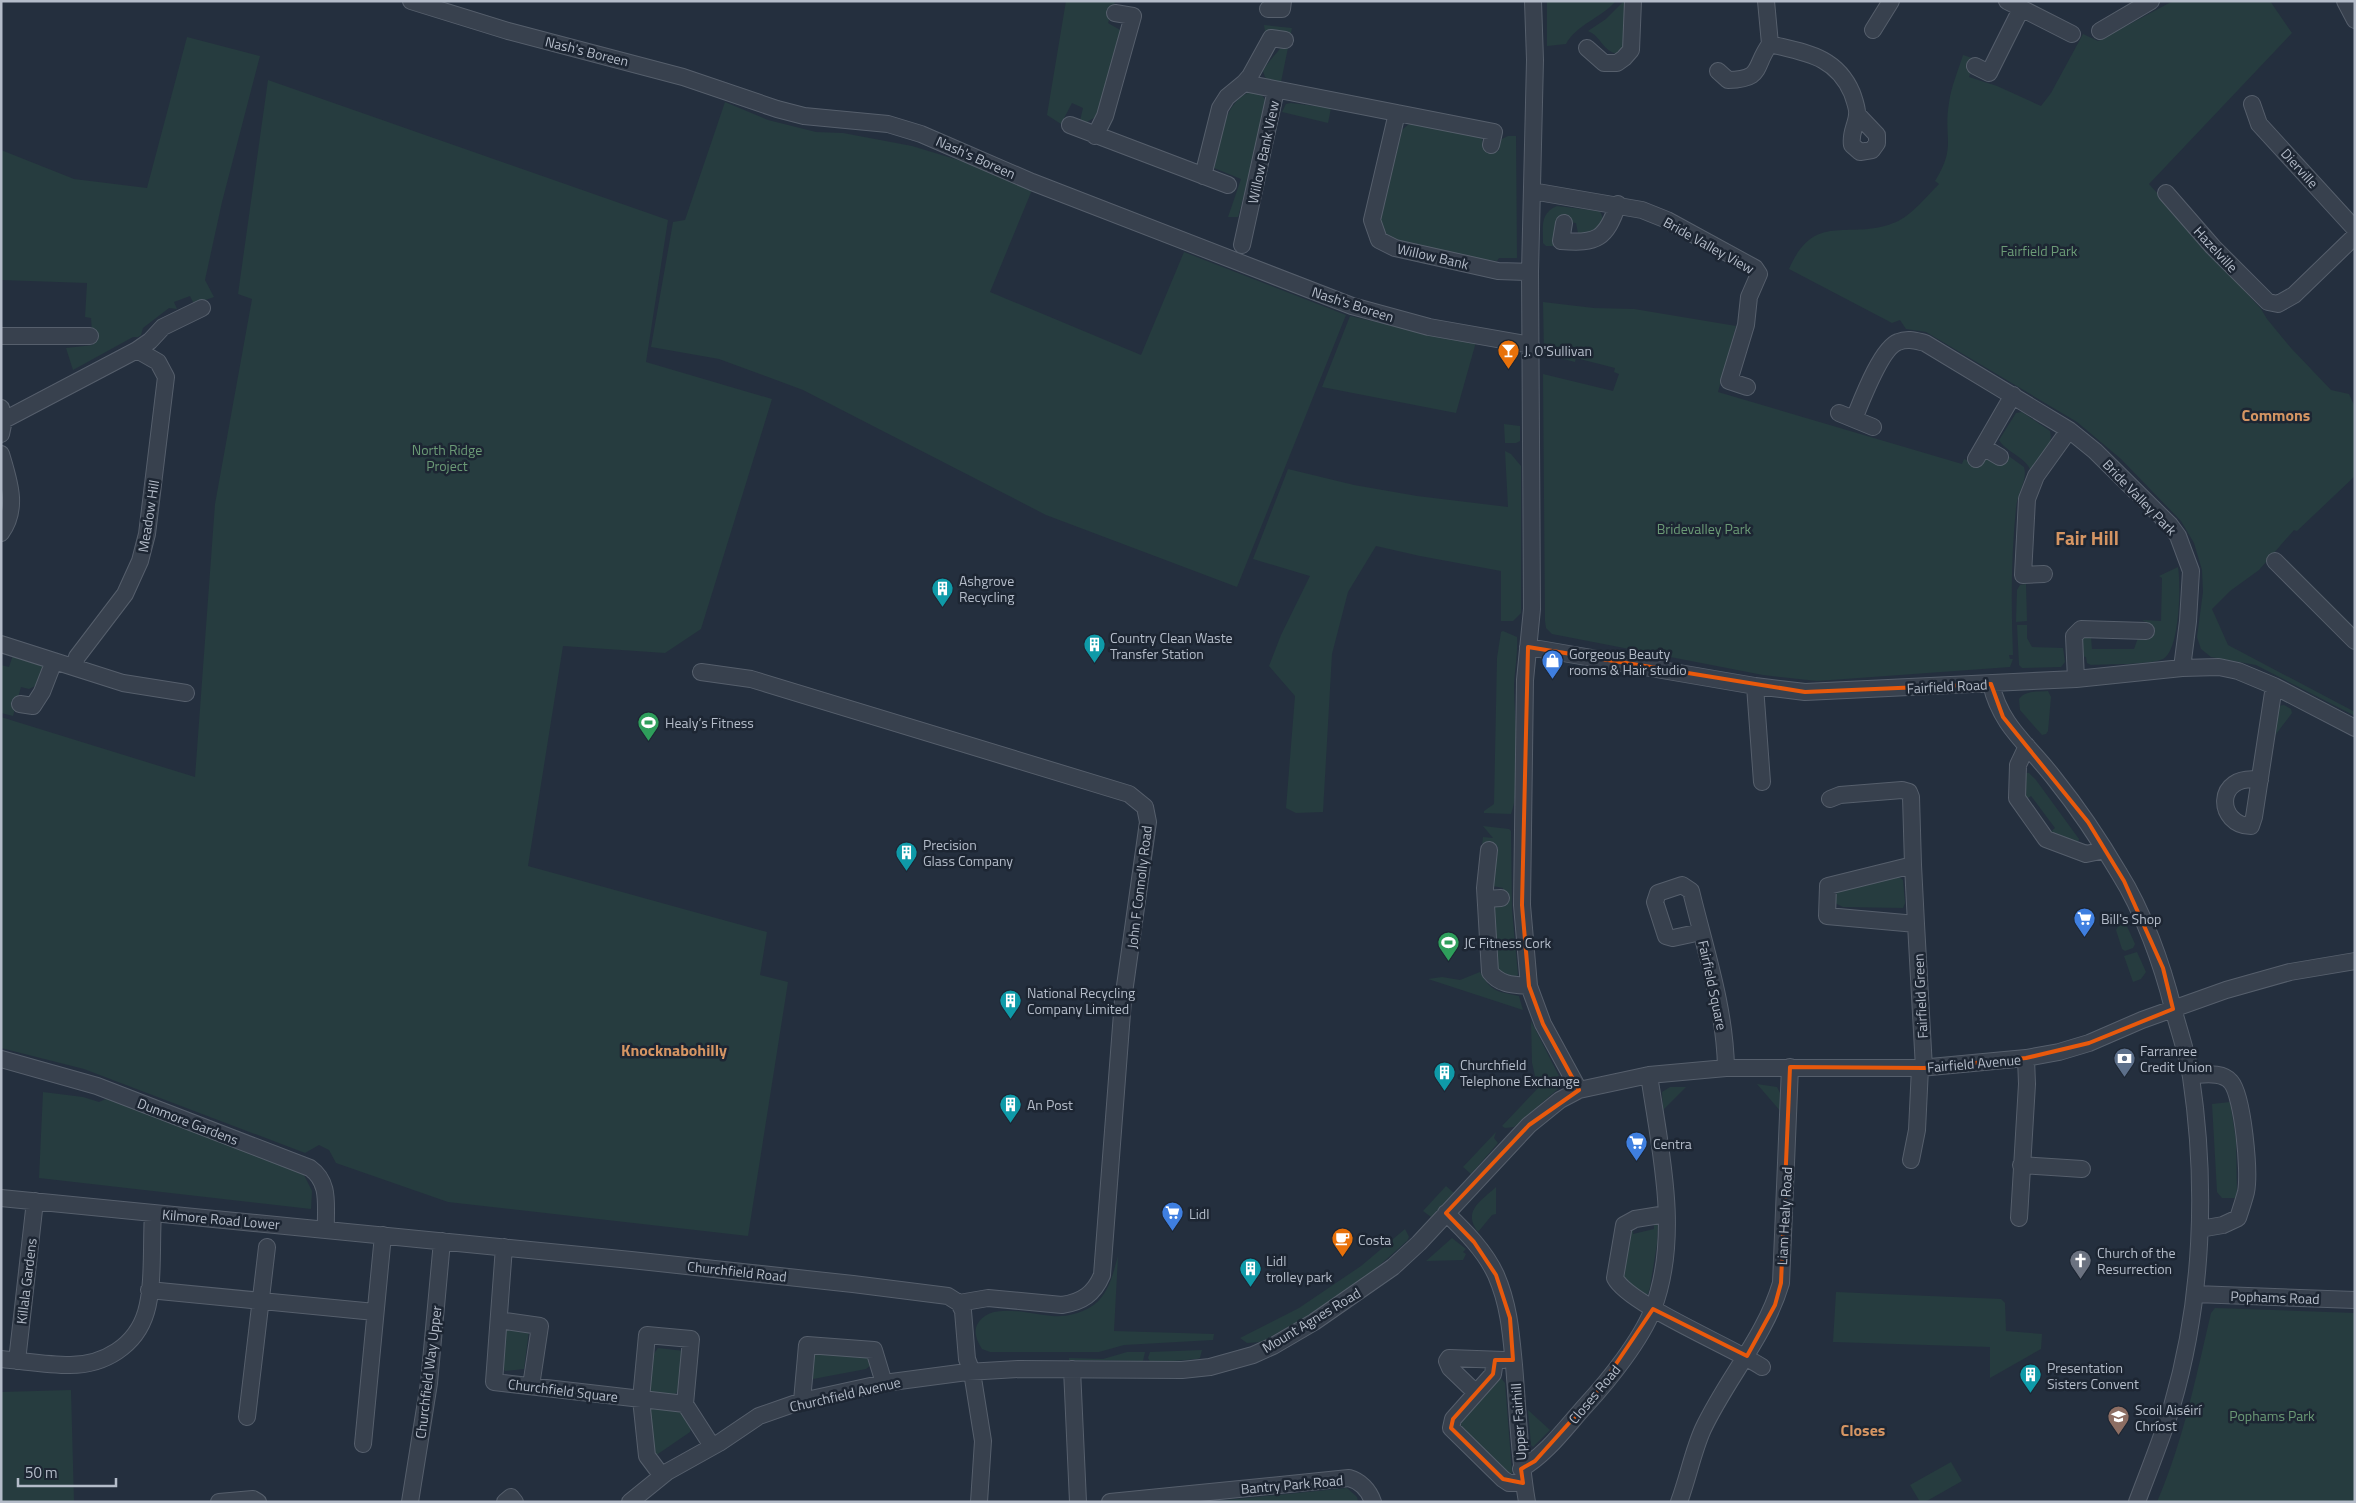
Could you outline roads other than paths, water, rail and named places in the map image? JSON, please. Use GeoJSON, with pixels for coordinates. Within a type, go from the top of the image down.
{"type":"FeatureCollection","features":[{"type":"Feature","properties":{"kind":"street","name":"Nash's Boreen"},"geometry":{"type":"LineString","coordinates":[[411,1],[508,31],[692,80],[777,109],[804,116],[888,124],[921,134],[1032,182],[1352,306],[1429,327],[1531,345]]}},
{"type":"Feature","properties":{"kind":"street"},"geometry":{"type":"LineString","coordinates":[[1268,9],[1282,9],[1283,1]]}},
{"type":"Feature","properties":{"kind":"street"},"geometry":{"type":"LineString","coordinates":[[1533,1],[1535,60],[1530,272],[1532,609],[1525,680],[1526,772],[1522,820],[1522,905],[1529,986],[1543,1024],[1579,1090]]}},
{"type":"Feature","properties":{"kind":"street"},"geometry":{"type":"LineString","coordinates":[[1587,48],[1604,63],[1617,63],[1624,58],[1631,50],[1633,1]]}},
{"type":"Feature","properties":{"kind":"street"},"geometry":{"type":"LineString","coordinates":[[1718,71],[1728,80],[1745,79],[1756,73],[1763,54],[1770,44],[1766,1]]}},
{"type":"Feature","properties":{"kind":"street"},"geometry":{"type":"LineString","coordinates":[[1873,30],[1891,1]]}},
{"type":"Feature","properties":{"kind":"street"},"geometry":{"type":"LineString","coordinates":[[2100,31],[2151,1]]}},
{"type":"Feature","properties":{"kind":"street"},"geometry":{"type":"LineString","coordinates":[[2345,1],[2355,20]]}},
{"type":"Feature","properties":{"kind":"street"},"geometry":{"type":"LineString","coordinates":[[1975,66],[1989,72],[2014,5],[2072,34]]}},
{"type":"Feature","properties":{"kind":"street"},"geometry":{"type":"LineString","coordinates":[[1096,136],[1105,116],[1133,16],[1115,13]]}},
{"type":"Feature","properties":{"kind":"street"},"geometry":{"type":"LineString","coordinates":[[1203,176],[1220,108],[1227,97],[1250,76],[1271,38],[1285,40]]}},
{"type":"Feature","properties":{"kind":"street"},"geometry":{"type":"LineString","coordinates":[[1770,44],[1823,59],[1836,67],[1849,87],[1857,114]]}},
{"type":"Feature","properties":{"kind":"street","name":"Willow Bank View"},"geometry":{"type":"LineString","coordinates":[[1242,245],[1276,90],[1244,83]]}},
{"type":"Feature","properties":{"kind":"street"},"geometry":{"type":"LineString","coordinates":[[1276,90],[1494,132],[1491,145]]}},
{"type":"Feature","properties":{"kind":"street","name":"Dierville"},"geometry":{"type":"LineString","coordinates":[[2252,104],[2259,124],[2355,229]]}},
{"type":"Feature","properties":{"kind":"street","name":"Willow Bank"},"geometry":{"type":"LineString","coordinates":[[1396,113],[1372,220],[1379,240],[1394,248],[1498,271],[1530,272]]}},
{"type":"Feature","properties":{"kind":"street","name":"Willow Bank View"},"geometry":{"type":"LineString","coordinates":[[1070,125],[1228,185]]}},
{"type":"Feature","properties":{"kind":"street","name":"Bride Valley View"},"geometry":{"type":"LineString","coordinates":[[1532,191],[1618,204],[1642,210],[1667,220],[1758,271],[1758,280],[1749,297],[1746,325],[1729,381],[1747,387]]}},
{"type":"Feature","properties":{"kind":"street","name":"Hazelville"},"geometry":{"type":"LineString","coordinates":[[2166,193],[2213,247],[2268,302],[2278,304],[2294,294],[2355,236]]}},
{"type":"Feature","properties":{"kind":"street"},"geometry":{"type":"LineString","coordinates":[[1564,223],[1561,241],[1582,243],[1592,241],[1601,236],[1613,219],[1618,204]]}},
{"type":"Feature","properties":{"kind":"street"},"geometry":{"type":"LineString","coordinates":[[2,421],[137,350],[150,341],[163,327],[202,308]]}},
{"type":"Feature","properties":{"kind":"street"},"geometry":{"type":"LineString","coordinates":[[1,336],[90,336]]}},
{"type":"Feature","properties":{"kind":"street","name":"Bride Valley Park"},"geometry":{"type":"LineString","coordinates":[[1873,427],[1847,416],[1888,350],[1896,342],[1910,339],[1925,343],[2013,395],[2069,430],[2096,451],[2178,536],[2187,556],[2191,585],[2182,668]]}},
{"type":"Feature","properties":{"kind":"street","name":"Meadow Hill"},"geometry":{"type":"LineString","coordinates":[[74,666],[77,657],[127,590],[140,561],[147,534],[166,377],[158,362],[137,350]]}},
{"type":"Feature","properties":{"kind":"street"},"geometry":{"type":"LineString","coordinates":[[2000,457],[1979,453],[2013,395]]}},
{"type":"Feature","properties":{"kind":"street"},"geometry":{"type":"LineString","coordinates":[[2044,574],[2023,575],[2027,499],[2036,476],[2069,430]]}},
{"type":"Feature","properties":{"kind":"street"},"geometry":{"type":"LineString","coordinates":[[1,454],[12,500],[8,521],[1,533]]}},
{"type":"Feature","properties":{"kind":"street"},"geometry":{"type":"LineString","coordinates":[[2275,561],[2355,641]]}},
{"type":"Feature","properties":{"kind":"street"},"geometry":{"type":"LineString","coordinates":[[2076,679],[2074,636],[2081,629],[2146,631]]}},
{"type":"Feature","properties":{"kind":"street"},"geometry":{"type":"LineString","coordinates":[[1,644],[123,683],[186,694]]}},
{"type":"Feature","properties":{"kind":"street","name":"Fairfield Road"},"geometry":{"type":"LineString","coordinates":[[1528,647],[1755,686],[1826,693],[2076,679],[2182,668],[2230,668],[2274,686],[2355,728]]}},
{"type":"Feature","properties":{"kind":"street"},"geometry":{"type":"LineString","coordinates":[[20,704],[33,706],[42,692],[54,661]]}},
{"type":"Feature","properties":{"kind":"street","name":"John F Connolly Road"},"geometry":{"type":"LineString","coordinates":[[701,672],[751,679],[977,747],[1129,794],[1145,807],[1148,822],[1123,1000],[1102,1275],[1090,1293],[1073,1303],[1062,1305],[988,1298],[959,1303]]}},
{"type":"Feature","properties":{"kind":"street"},"geometry":{"type":"LineString","coordinates":[[1991,684],[1995,701],[2003,717],[2088,822],[2124,881],[2163,968],[2191,1075],[2200,1173],[2200,1229],[2195,1294],[2172,1405],[2137,1502]]}},
{"type":"Feature","properties":{"kind":"street"},"geometry":{"type":"LineString","coordinates":[[1755,686],[1762,782]]}},
{"type":"Feature","properties":{"kind":"street"},"geometry":{"type":"LineString","coordinates":[[2260,780],[2274,686]]}},
{"type":"Feature","properties":{"kind":"street"},"geometry":{"type":"LineString","coordinates":[[2027,746],[2018,765],[2017,798],[2046,839],[2086,854],[2105,850]]}},
{"type":"Feature","properties":{"kind":"street","name":"Fairfield Green"},"geometry":{"type":"LineString","coordinates":[[1830,799],[1840,795],[1902,790],[1909,792],[1911,797],[1922,1068],[1917,1130],[1911,1160]]}},
{"type":"Feature","properties":{"kind":"street"},"geometry":{"type":"LineString","coordinates":[[1490,850],[1493,899],[1490,972],[1498,981],[1504,984],[1529,986]]}},
{"type":"Feature","properties":{"kind":"street"},"geometry":{"type":"LineString","coordinates":[[1913,865],[1828,886],[1827,916],[1916,924]]}},
{"type":"Feature","properties":{"kind":"street","name":"Fairfield Square"},"geometry":{"type":"LineString","coordinates":[[1701,932],[1722,1017],[1726,1068]]}},
{"type":"Feature","properties":{"kind":"street","name":"Fairfield Avenue"},"geometry":{"type":"LineString","coordinates":[[1579,1090],[1649,1075],[1726,1068],[1922,1068],[2026,1058],[2059,1052],[2089,1043],[2226,990],[2290,972],[2355,962]]}},
{"type":"Feature","properties":{"kind":"street"},"geometry":{"type":"LineString","coordinates":[[2019,1218],[2027,1084],[2026,1058]]}},
{"type":"Feature","properties":{"kind":"street","name":"Dunmore Gardens"},"geometry":{"type":"LineString","coordinates":[[1,1059],[97,1086],[310,1168],[322,1178],[325,1188],[326,1229]]}},
{"type":"Feature","properties":{"kind":"street","name":"Liam Healy Road"},"geometry":{"type":"LineString","coordinates":[[1680,1502],[1703,1429],[1775,1306],[1781,1283],[1790,1067]]}},
{"type":"Feature","properties":{"kind":"street","name":"Closes Road"},"geometry":{"type":"LineString","coordinates":[[1522,1476],[1597,1392],[1626,1354],[1653,1308],[1665,1257],[1666,1214],[1664,1179],[1649,1075]]}},
{"type":"Feature","properties":{"kind":"street"},"geometry":{"type":"LineString","coordinates":[[2191,1075],[2220,1075],[2231,1082],[2237,1095],[2246,1143],[2246,1190],[2238,1218],[2223,1225],[2200,1229]]}},
{"type":"Feature","properties":{"kind":"street","name":"Mount Agnes Road"},"geometry":{"type":"LineString","coordinates":[[969,1372],[1018,1369],[1182,1370],[1210,1367],[1253,1355],[1274,1346],[1314,1322],[1377,1279],[1418,1243],[1529,1125],[1560,1100],[1579,1090]]}},
{"type":"Feature","properties":{"kind":"street"},"geometry":{"type":"LineString","coordinates":[[2021,1165],[2082,1169]]}},
{"type":"Feature","properties":{"kind":"street","name":"Kilmore Road Lower"},"geometry":{"type":"LineString","coordinates":[[1,1198],[442,1241]]}},
{"type":"Feature","properties":{"kind":"street","name":"Killala Gardens"},"geometry":{"type":"LineString","coordinates":[[35,1202],[9,1360],[71,1365],[109,1358],[125,1345],[136,1331],[146,1312],[149,1290],[152,1213]]}},
{"type":"Feature","properties":{"kind":"street","name":"Upper Fairhill"},"geometry":{"type":"LineString","coordinates":[[1446,1213],[1474,1242],[1496,1275],[1510,1318],[1522,1476],[1527,1502]]}},
{"type":"Feature","properties":{"kind":"street"},"geometry":{"type":"LineString","coordinates":[[1666,1214],[1635,1219],[1624,1225],[1616,1278],[1626,1292],[1762,1366]]}},
{"type":"Feature","properties":{"kind":"street"},"geometry":{"type":"LineString","coordinates":[[363,1444],[383,1235]]}},
{"type":"Feature","properties":{"kind":"street","name":"Churchfield Road"},"geometry":{"type":"LineString","coordinates":[[442,1241],[854,1284],[948,1296],[959,1303]]}},
{"type":"Feature","properties":{"kind":"street","name":"Churchfield Way Upper"},"geometry":{"type":"LineString","coordinates":[[410,1502],[429,1383],[442,1241]]}},
{"type":"Feature","properties":{"kind":"street"},"geometry":{"type":"LineString","coordinates":[[247,1417],[267,1247]]}},
{"type":"Feature","properties":{"kind":"street","name":"Churchfield Square"},"geometry":{"type":"LineString","coordinates":[[504,1247],[494,1382],[685,1404]]}},
{"type":"Feature","properties":{"kind":"street"},"geometry":{"type":"LineString","coordinates":[[149,1290],[375,1312]]}},
{"type":"Feature","properties":{"kind":"street","name":"Pophams Road"},"geometry":{"type":"LineString","coordinates":[[2195,1294],[2355,1300]]}},
{"type":"Feature","properties":{"kind":"street"},"geometry":{"type":"LineString","coordinates":[[959,1303],[963,1310],[969,1372],[983,1441],[979,1502]]}},
{"type":"Feature","properties":{"kind":"street"},"geometry":{"type":"LineString","coordinates":[[499,1320],[540,1326],[531,1386]]}},
{"type":"Feature","properties":{"kind":"street"},"geometry":{"type":"LineString","coordinates":[[662,1476],[647,1456],[641,1399],[647,1335],[691,1339],[685,1404],[712,1446]]}},
{"type":"Feature","properties":{"kind":"street"},"geometry":{"type":"LineString","coordinates":[[802,1401],[807,1345],[874,1350],[884,1383]]}},
{"type":"Feature","properties":{"kind":"street"},"geometry":{"type":"LineString","coordinates":[[1476,1393],[1450,1368],[1447,1361],[1449,1358],[1514,1360]]}},
{"type":"Feature","properties":{"kind":"street","name":"Upper Fairhill"},"geometry":{"type":"LineString","coordinates":[[1495,1360],[1493,1374],[1453,1419],[1452,1431],[1509,1483],[1522,1476]]}},
{"type":"Feature","properties":{"kind":"street"},"geometry":{"type":"LineString","coordinates":[[1072,1369],[1078,1502]]}},
{"type":"Feature","properties":{"kind":"street","name":"Churchfield Avenue"},"geometry":{"type":"LineString","coordinates":[[630,1502],[662,1476],[759,1416],[802,1401],[884,1383],[969,1372]]}},
{"type":"Feature","properties":{"kind":"street","name":"Bantry Park Road"},"geometry":{"type":"LineString","coordinates":[[1110,1502],[1348,1478],[1359,1482],[1370,1494],[1373,1502]]}},
{"type":"Feature","properties":{"kind":"street"},"geometry":{"type":"LineString","coordinates":[[505,1502],[511,1497],[515,1502]]}},
{"type":"Feature","properties":{"kind":"street"},"geometry":{"type":"LineString","coordinates":[[219,1502],[253,1499],[258,1502]]}},
{"type":"Feature","properties":{"kind":"place","name":"J. O'Sullivan"},"geometry":{"type":"Point","coordinates":[1508,369]}},
{"type":"Feature","properties":{"kind":"place","name":"Ashgrove Recycling"},"geometry":{"type":"Point","coordinates":[943,607]}},
{"type":"Feature","properties":{"kind":"place","name":"Country Clean Waste Transfer Station"},"geometry":{"type":"Point","coordinates":[1094,664]}},
{"type":"Feature","properties":{"kind":"place","name":"Gorgeous Beauty rooms & Hair studio"},"geometry":{"type":"Point","coordinates":[1553,680]}},
{"type":"Feature","properties":{"kind":"place","name":"Healy’s Fitness"},"geometry":{"type":"Point","coordinates":[649,741]}},
{"type":"Feature","properties":{"kind":"place","name":"Precision Glass Company"},"geometry":{"type":"Point","coordinates":[907,871]}},
{"type":"Feature","properties":{"kind":"place","name":"Bill's Shop"},"geometry":{"type":"Point","coordinates":[2085,937]}},
{"type":"Feature","properties":{"kind":"place","name":"JC Fitness Cork"},"geometry":{"type":"Point","coordinates":[1448,961]}},
{"type":"Feature","properties":{"kind":"place","name":"National Recycling Company Limited"},"geometry":{"type":"Point","coordinates":[1011,1019]}},
{"type":"Feature","properties":{"kind":"place","name":"Farranree Credit Union"},"geometry":{"type":"Point","coordinates":[2124,1077]}},
{"type":"Feature","properties":{"kind":"place","name":"Churchfield Telephone Exchange"},"geometry":{"type":"Point","coordinates":[1444,1091]}},
{"type":"Feature","properties":{"kind":"place","name":"An Post"},"geometry":{"type":"Point","coordinates":[1011,1123]}},
{"type":"Feature","properties":{"kind":"place","name":"Centra"},"geometry":{"type":"Point","coordinates":[1637,1162]}},
{"type":"Feature","properties":{"kind":"place","name":"Lidl"},"geometry":{"type":"Point","coordinates":[1173,1232]}},
{"type":"Feature","properties":{"kind":"place","name":"Costa"},"geometry":{"type":"Point","coordinates":[1342,1258]}},
{"type":"Feature","properties":{"kind":"place","name":"Church of the Resurrection"},"geometry":{"type":"Point","coordinates":[2081,1279]}},
{"type":"Feature","properties":{"kind":"place","name":"Lidl trolley park"},"geometry":{"type":"Point","coordinates":[1250,1287]}},
{"type":"Feature","properties":{"kind":"place","name":"Presentation Sisters Convent"},"geometry":{"type":"Point","coordinates":[2031,1394]}},
{"type":"Feature","properties":{"kind":"place","name":"Scoil Aiséirí Chríost"},"geometry":{"type":"Point","coordinates":[2119,1436]}},
{"type":"Feature","properties":{"kind":"district","name":"Commons"},"geometry":{"type":"Point","coordinates":[2276,415]}},
{"type":"Feature","properties":{"kind":"district","name":"Fair Hill"},"geometry":{"type":"Point","coordinates":[2087,537]}},
{"type":"Feature","properties":{"kind":"district","name":"Knocknabohilly"},"geometry":{"type":"Point","coordinates":[674,1050]}},
{"type":"Feature","properties":{"kind":"district","name":"Closes"},"geometry":{"type":"Point","coordinates":[1863,1430]}},
{"type":"Feature","properties":{"kind":"park label","name":"Fairfield Park"},"geometry":{"type":"Point","coordinates":[2039,250]}},
{"type":"Feature","properties":{"kind":"park label","name":"North Ridge Project"},"geometry":{"type":"Point","coordinates":[447,458]}},
{"type":"Feature","properties":{"kind":"park label","name":"Bridevalley Park"},"geometry":{"type":"Point","coordinates":[1704,528]}},
{"type":"Feature","properties":{"kind":"park label","name":"Pophams Park"},"geometry":{"type":"Point","coordinates":[2272,1415]}}]}
